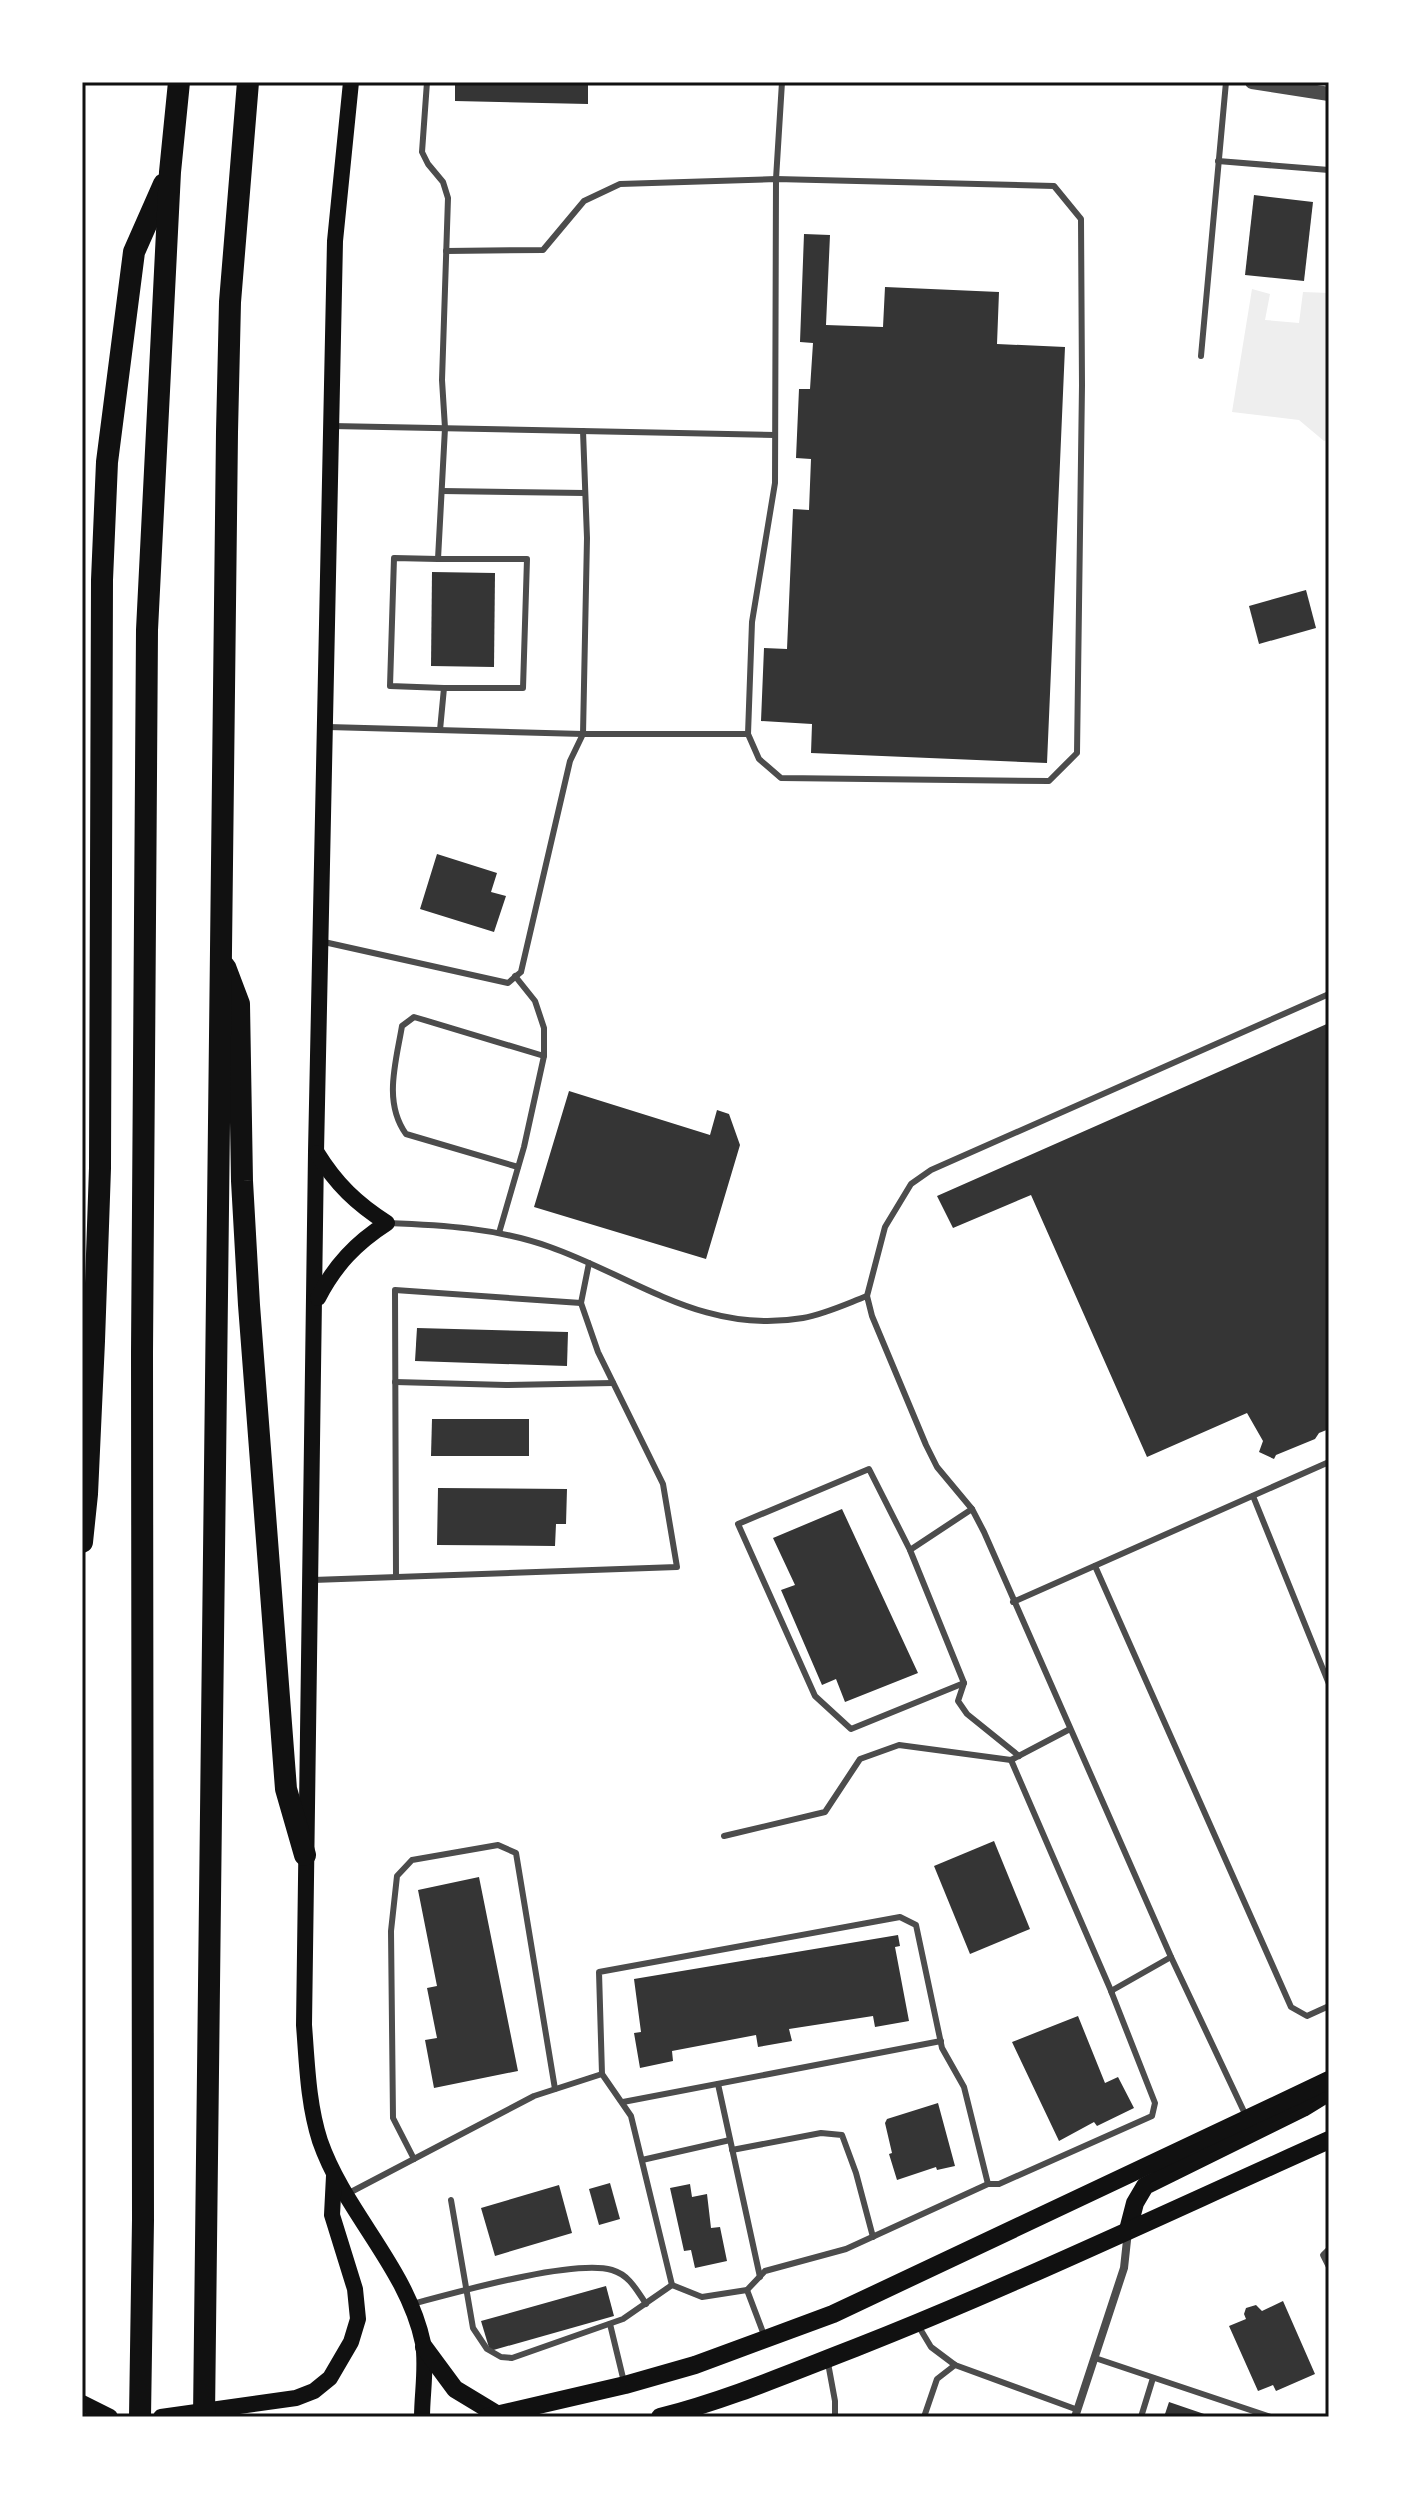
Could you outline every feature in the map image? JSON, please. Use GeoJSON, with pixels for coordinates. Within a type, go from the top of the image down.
{"type":"FeatureCollection","features":[{"type":"Feature","properties":{"kind":"highway"},"geometry":{"type":"LineString","coordinates":[[140,2417],[147,630],[170,172],[179,82]]}},
{"type":"Feature","properties":{"kind":"highway"},"geometry":{"type":"LineString","coordinates":[[204,2417],[230,302],[248,82]]}},
{"type":"Feature","properties":{"kind":"highway"},"geometry":{"type":"LineString","coordinates":[[82,1542],[92,1403],[100,1168],[102,580],[107,462],[134,252],[170,172]]}},
{"type":"Feature","properties":{"kind":"highway"},"geometry":{"type":"LineString","coordinates":[[220,954],[239,1004],[242,1181],[262,1494],[286,1789],[305,1855]]}},
{"type":"Feature","properties":{"kind":"main road"},"geometry":{"type":"LineString","coordinates":[[351,82],[335,241],[316,1152],[304,2025],[308,2080],[319,2139],[334,2174],[412,2304],[424,2347],[422,2417]]}},
{"type":"Feature","properties":{"kind":"main road"},"geometry":{"type":"LineString","coordinates":[[315,1303],[331,1273],[351,1249],[387,1223],[348,1195],[316,1152]]}},
{"type":"Feature","properties":{"kind":"main road"},"geometry":{"type":"LineString","coordinates":[[424,2347],[455,2389],[493,2416],[695,2365],[766,2340],[900,2284],[1329,2080]]}},
{"type":"Feature","properties":{"kind":"main road"},"geometry":{"type":"LineString","coordinates":[[1128,2230],[1135,2203],[1145,2186],[1303,2108],[1329,2092]]}},
{"type":"Feature","properties":{"kind":"main road"},"geometry":{"type":"LineString","coordinates":[[660,2417],[704,2412],[917,2324],[1329,2140]]}},
{"type":"Feature","properties":{"kind":"main road"},"geometry":{"type":"LineString","coordinates":[[161,2417],[285,2400],[314,2391],[330,2378],[351,2342],[358,2319],[355,2289],[332,2215],[334,2174]]}},
{"type":"Feature","properties":{"kind":"main road"},"geometry":{"type":"LineString","coordinates":[[82,2403],[110,2417]]}},
{"type":"Feature","properties":{"kind":"street"},"geometry":{"type":"LineString","coordinates":[[1252,82],[1329,94]]}},
{"type":"Feature","properties":{"kind":"street"},"geometry":{"type":"LineString","coordinates":[[1076,2413],[1126,2257],[1128,2230]]}},
{"type":"Feature","properties":{"kind":"lane"},"geometry":{"type":"LineString","coordinates":[[427,82],[422,152],[443,182],[448,198],[442,380],[445,428],[438,559]]}},
{"type":"Feature","properties":{"kind":"lane"},"geometry":{"type":"LineString","coordinates":[[446,251],[543,250],[584,201],[620,184],[776,179],[1054,186],[1081,219],[1082,385],[1077,753],[1049,781],[781,778],[759,759],[748,734],[752,622],[775,483],[776,179],[782,82]]}},
{"type":"Feature","properties":{"kind":"lane"},"geometry":{"type":"LineString","coordinates":[[1201,356],[1226,82]]}},
{"type":"Feature","properties":{"kind":"lane"},"geometry":{"type":"LineString","coordinates":[[1218,161],[1329,170]]}},
{"type":"Feature","properties":{"kind":"lane"},"geometry":{"type":"LineString","coordinates":[[332,426],[775,435]]}},
{"type":"Feature","properties":{"kind":"lane"},"geometry":{"type":"LineString","coordinates":[[320,941],[508,983],[521,972],[570,761],[583,734],[583,431]]}},
{"type":"Feature","properties":{"kind":"lane"},"geometry":{"type":"LineString","coordinates":[[442,491],[585,493]]}},
{"type":"Feature","properties":{"kind":"lane"},"geometry":{"type":"LineString","coordinates":[[394,558],[527,559],[523,688],[444,688],[390,686],[394,558]]}},
{"type":"Feature","properties":{"kind":"lane"},"geometry":{"type":"LineString","coordinates":[[440,730],[444,688]]}},
{"type":"Feature","properties":{"kind":"lane"},"geometry":{"type":"LineString","coordinates":[[324,727],[583,734],[748,734]]}},
{"type":"Feature","properties":{"kind":"lane"},"geometry":{"type":"LineString","coordinates":[[499,1233],[544,1056],[544,1028],[535,1001],[515,976]]}},
{"type":"Feature","properties":{"kind":"lane"},"geometry":{"type":"LineString","coordinates":[[1247,2118],[1171,1957],[972,1509],[937,1467],[926,1445],[872,1316],[867,1296],[885,1227],[911,1184],[931,1170],[1329,994]]}},
{"type":"Feature","properties":{"kind":"lane"},"geometry":{"type":"LineString","coordinates":[[518,1167],[406,1134],[395,1119],[392,1079],[402,1026],[414,1017],[544,1056]]}},
{"type":"Feature","properties":{"kind":"lane"},"geometry":{"type":"LineString","coordinates":[[387,1223],[435,1224],[499,1233],[549,1246],[687,1308],[726,1319],[766,1321],[806,1317],[867,1296]]}},
{"type":"Feature","properties":{"kind":"lane"},"geometry":{"type":"LineString","coordinates":[[311,1580],[677,1567],[663,1484],[598,1352],[581,1303],[589,1263]]}},
{"type":"Feature","properties":{"kind":"lane"},"geometry":{"type":"LineString","coordinates":[[396,1577],[395,1290],[581,1303]]}},
{"type":"Feature","properties":{"kind":"lane"},"geometry":{"type":"LineString","coordinates":[[395,1382],[506,1385],[613,1383]]}},
{"type":"Feature","properties":{"kind":"lane"},"geometry":{"type":"LineString","coordinates":[[1013,1602],[1329,1462]]}},
{"type":"Feature","properties":{"kind":"lane"},"geometry":{"type":"LineString","coordinates":[[964,1683],[851,1729],[815,1696],[738,1524],[869,1469],[910,1550],[964,1683],[958,1701],[967,1714],[1019,1756]]}},
{"type":"Feature","properties":{"kind":"lane"},"geometry":{"type":"LineString","coordinates":[[1253,1496],[1329,1684]]}},
{"type":"Feature","properties":{"kind":"lane"},"geometry":{"type":"LineString","coordinates":[[910,1550],[972,1509]]}},
{"type":"Feature","properties":{"kind":"lane"},"geometry":{"type":"LineString","coordinates":[[1095,1566],[1291,2007],[1307,2016],[1329,2006]]}},
{"type":"Feature","properties":{"kind":"lane"},"geometry":{"type":"LineString","coordinates":[[724,1836],[825,1812],[860,1759],[899,1745],[1011,1760],[1070,1729]]}},
{"type":"Feature","properties":{"kind":"lane"},"geometry":{"type":"LineString","coordinates":[[672,2285],[702,2297],[747,2290],[765,2271],[846,2249],[988,2184],[999,2184],[1152,2116],[1155,2103],[1112,1993],[1011,1760]]}},
{"type":"Feature","properties":{"kind":"lane"},"geometry":{"type":"LineString","coordinates":[[414,2159],[393,2118],[391,1931],[397,1876],[412,1860],[498,1845],[516,1853],[555,2089]]}},
{"type":"Feature","properties":{"kind":"lane"},"geometry":{"type":"LineString","coordinates":[[672,2285],[631,2116],[602,2074],[599,1972],[900,1917],[916,1925],[941,2041],[964,2087],[988,2184]]}},
{"type":"Feature","properties":{"kind":"lane"},"geometry":{"type":"LineString","coordinates":[[1112,1993],[1171,1957]]}},
{"type":"Feature","properties":{"kind":"lane"},"geometry":{"type":"LineString","coordinates":[[623,2102],[941,2041]]}},
{"type":"Feature","properties":{"kind":"lane"},"geometry":{"type":"LineString","coordinates":[[346,2195],[534,2096],[602,2074]]}},
{"type":"Feature","properties":{"kind":"lane"},"geometry":{"type":"LineString","coordinates":[[718,2084],[760,2277]]}},
{"type":"Feature","properties":{"kind":"lane"},"geometry":{"type":"LineString","coordinates":[[732,2150],[821,2133],[842,2135],[873,2237]]}},
{"type":"Feature","properties":{"kind":"lane"},"geometry":{"type":"LineString","coordinates":[[642,2160],[730,2140]]}},
{"type":"Feature","properties":{"kind":"lane"},"geometry":{"type":"LineString","coordinates":[[451,2200],[473,2328],[487,2349],[501,2357],[512,2358],[623,2319],[672,2285]]}},
{"type":"Feature","properties":{"kind":"lane"},"geometry":{"type":"LineString","coordinates":[[1329,2249],[1323,2255],[1329,2267]]}},
{"type":"Feature","properties":{"kind":"lane"},"geometry":{"type":"LineString","coordinates":[[412,2304],[467,2289],[566,2269],[610,2269],[629,2278],[646,2304]]}},
{"type":"Feature","properties":{"kind":"lane"},"geometry":{"type":"LineString","coordinates":[[747,2290],[766,2340]]}},
{"type":"Feature","properties":{"kind":"lane"},"geometry":{"type":"LineString","coordinates":[[610,2324],[625,2385]]}},
{"type":"Feature","properties":{"kind":"lane"},"geometry":{"type":"LineString","coordinates":[[917,2324],[931,2347],[955,2365],[1076,2413]]}},
{"type":"Feature","properties":{"kind":"lane"},"geometry":{"type":"LineString","coordinates":[[1095,2358],[1271,2417]]}},
{"type":"Feature","properties":{"kind":"lane"},"geometry":{"type":"LineString","coordinates":[[827,2359],[835,2417]]}},
{"type":"Feature","properties":{"kind":"lane"},"geometry":{"type":"LineString","coordinates":[[924,2417],[937,2379],[955,2365]]}},
{"type":"Feature","properties":{"kind":"lane"},"geometry":{"type":"LineString","coordinates":[[1141,2417],[1153,2378]]}},
{"type":"Feature","properties":{"kind":"shaded area"},"geometry":{"type":"Polygon","coordinates":[[[1252,289],[1270,294],[1265,320],[1299,323],[1303,292],[1329,293],[1329,439],[1324,441],[1299,420],[1232,412],[1252,289]]]}},
{"type":"Feature","properties":{"kind":"building"},"geometry":{"type":"Polygon","coordinates":[[[455,82],[588,82],[588,104],[455,101],[455,82]]]}},
{"type":"Feature","properties":{"kind":"building"},"geometry":{"type":"Polygon","coordinates":[[[1254,195],[1313,202],[1304,281],[1245,275],[1254,195]]]}},
{"type":"Feature","properties":{"kind":"building"},"geometry":{"type":"Polygon","coordinates":[[[804,234],[830,235],[826,325],[883,327],[885,287],[999,292],[997,344],[1065,347],[1047,763],[811,753],[812,724],[761,721],[764,648],[787,649],[793,509],[809,510],[811,459],[796,458],[799,389],[810,389],[813,343],[800,342],[804,234]]]}},
{"type":"Feature","properties":{"kind":"building"},"geometry":{"type":"Polygon","coordinates":[[[432,572],[495,573],[494,667],[431,666],[432,572]]]}},
{"type":"Feature","properties":{"kind":"building"},"geometry":{"type":"Polygon","coordinates":[[[1306,590],[1316,628],[1259,644],[1249,606],[1306,590]]]}},
{"type":"Feature","properties":{"kind":"building"},"geometry":{"type":"Polygon","coordinates":[[[437,854],[497,873],[491,892],[506,896],[494,932],[420,909],[437,854]]]}},
{"type":"Feature","properties":{"kind":"building"},"geometry":{"type":"Polygon","coordinates":[[[1329,1023],[1329,1429],[1319,1433],[1315,1439],[1276,1455],[1274,1459],[1259,1452],[1263,1441],[1247,1413],[1147,1457],[1031,1195],[953,1228],[937,1196],[1329,1023]]]}},
{"type":"Feature","properties":{"kind":"building"},"geometry":{"type":"Polygon","coordinates":[[[569,1091],[710,1135],[717,1110],[729,1114],[740,1145],[706,1259],[534,1207],[569,1091]]]}},
{"type":"Feature","properties":{"kind":"building"},"geometry":{"type":"Polygon","coordinates":[[[417,1328],[568,1332],[567,1366],[415,1361],[417,1328]]]}},
{"type":"Feature","properties":{"kind":"building"},"geometry":{"type":"Polygon","coordinates":[[[432,1419],[529,1419],[529,1456],[431,1456],[432,1419]]]}},
{"type":"Feature","properties":{"kind":"building"},"geometry":{"type":"Polygon","coordinates":[[[438,1488],[567,1489],[566,1524],[556,1524],[555,1546],[437,1545],[438,1488]]]}},
{"type":"Feature","properties":{"kind":"building"},"geometry":{"type":"Polygon","coordinates":[[[842,1509],[918,1673],[845,1702],[836,1679],[822,1685],[781,1590],[795,1585],[773,1538],[842,1509]]]}},
{"type":"Feature","properties":{"kind":"building"},"geometry":{"type":"Polygon","coordinates":[[[994,1841],[1030,1929],[970,1954],[934,1866],[994,1841]]]}},
{"type":"Feature","properties":{"kind":"building"},"geometry":{"type":"Polygon","coordinates":[[[479,1877],[518,2071],[434,2088],[425,2040],[437,2038],[427,1988],[437,1986],[418,1890],[479,1877]]]}},
{"type":"Feature","properties":{"kind":"building"},"geometry":{"type":"Polygon","coordinates":[[[898,1935],[900,1946],[895,1947],[909,2021],[875,2027],[873,2016],[789,2029],[792,2041],[758,2047],[756,2035],[672,2051],[673,2061],[640,2068],[634,2033],[641,2032],[634,1979],[898,1935]]]}},
{"type":"Feature","properties":{"kind":"building"},"geometry":{"type":"Polygon","coordinates":[[[1078,2016],[1105,2083],[1118,2077],[1134,2108],[1097,2126],[1094,2122],[1059,2141],[1012,2042],[1078,2016]]]}},
{"type":"Feature","properties":{"kind":"building"},"geometry":{"type":"Polygon","coordinates":[[[938,2103],[955,2166],[937,2170],[936,2167],[897,2180],[889,2154],[892,2153],[885,2123],[887,2119],[938,2103]]]}},
{"type":"Feature","properties":{"kind":"building"},"geometry":{"type":"Polygon","coordinates":[[[610,2183],[620,2219],[599,2225],[589,2189],[610,2183]]]}},
{"type":"Feature","properties":{"kind":"building"},"geometry":{"type":"Polygon","coordinates":[[[690,2184],[692,2197],[707,2194],[711,2228],[720,2227],[727,2261],[695,2268],[691,2250],[684,2251],[670,2188],[690,2184]]]}},
{"type":"Feature","properties":{"kind":"building"},"geometry":{"type":"Polygon","coordinates":[[[559,2185],[572,2233],[495,2256],[481,2208],[559,2185]]]}},
{"type":"Feature","properties":{"kind":"building"},"geometry":{"type":"Polygon","coordinates":[[[606,2286],[614,2316],[490,2351],[481,2321],[606,2286]]]}},
{"type":"Feature","properties":{"kind":"building"},"geometry":{"type":"Polygon","coordinates":[[[1283,2301],[1315,2374],[1276,2391],[1273,2385],[1258,2391],[1229,2326],[1246,2319],[1246,2308],[1256,2305],[1262,2311],[1283,2301]]]}},
{"type":"Feature","properties":{"kind":"building"},"geometry":{"type":"Polygon","coordinates":[[[1169,2402],[1210,2416],[1210,2417],[1164,2417],[1169,2402]]]}}]}
